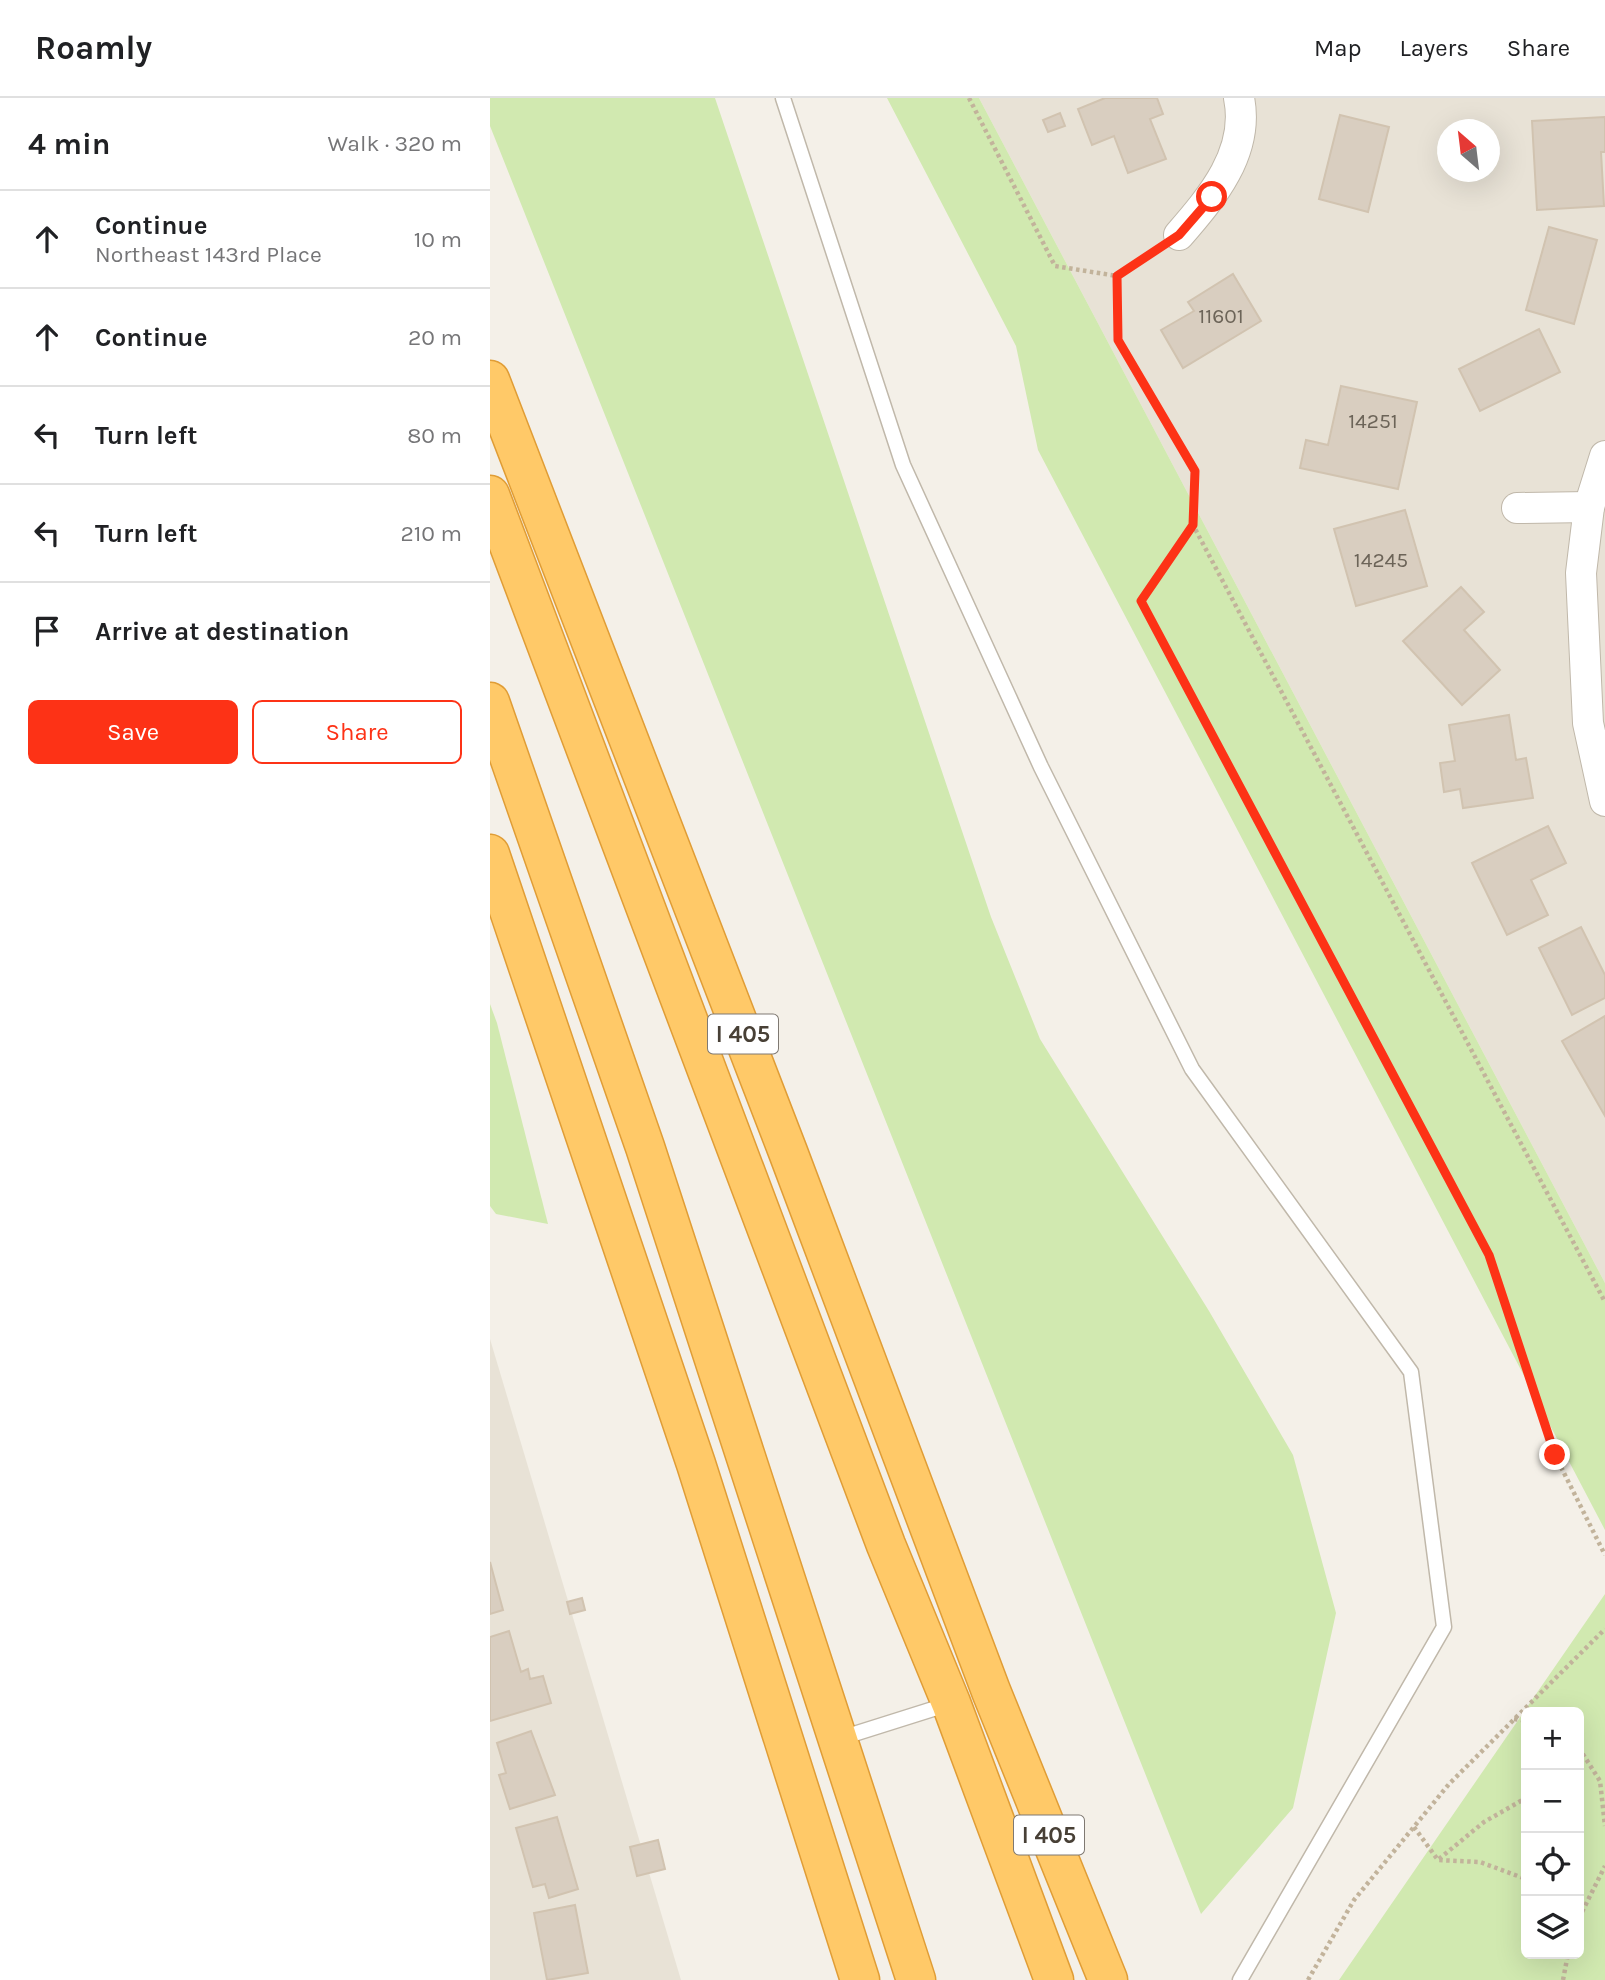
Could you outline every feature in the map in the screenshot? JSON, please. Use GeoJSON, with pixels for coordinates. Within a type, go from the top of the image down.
{"type":"FeatureCollection","features":[{"type":"Feature","properties":{"kind":"highway","name":"I 405"},"geometry":{"type":"LineString","coordinates":[[490,380],[793,1165],[991,1691],[1108,1980]]}},
{"type":"Feature","properties":{"kind":"highway","name":"I 405"},"geometry":{"type":"LineString","coordinates":[[490,495],[881,1532],[951,1703],[1054,1980]]}},
{"type":"Feature","properties":{"kind":"highway"},"geometry":{"type":"LineString","coordinates":[[490,702],[645,1147],[916,1980]]}},
{"type":"Feature","properties":{"kind":"highway"},"geometry":{"type":"LineString","coordinates":[[490,854],[696,1464],[860,1980]]}},
{"type":"Feature","properties":{"kind":"highway"},"geometry":{"type":"LineString","coordinates":[[849,1944],[883,1967],[888,1980]]}},
{"type":"Feature","properties":{"kind":"street"},"geometry":{"type":"LineString","coordinates":[[1179,235],[1212,197],[1233,158],[1243,117],[1238,98]]}},
{"type":"Feature","properties":{"kind":"street"},"geometry":{"type":"LineString","coordinates":[[1605,456],[1589,507],[1581,573],[1588,723],[1605,801]]}},
{"type":"Feature","properties":{"kind":"street"},"geometry":{"type":"LineString","coordinates":[[1517,508],[1589,507]]}},
{"type":"Feature","properties":{"kind":"lane"},"geometry":{"type":"LineString","coordinates":[[783,98],[903,465],[1047,779],[1192,1069],[1411,1372],[1444,1628],[1241,1980]]}},
{"type":"Feature","properties":{"kind":"lane"},"geometry":{"type":"LineString","coordinates":[[836,1739],[951,1703]]}},
{"type":"Feature","properties":{"kind":"path"},"geometry":{"type":"LineString","coordinates":[[969,98],[1055,266],[1082,268],[1117,276],[1179,235]]}},
{"type":"Feature","properties":{"kind":"path"},"geometry":{"type":"LineString","coordinates":[[1117,276],[1118,340],[1195,471],[1193,525],[1605,1302]]}},
{"type":"Feature","properties":{"kind":"path"},"geometry":{"type":"LineString","coordinates":[[1193,525],[1141,601],[1489,1255],[1555,1455],[1605,1555]]}},
{"type":"Feature","properties":{"kind":"path"},"geometry":{"type":"LineString","coordinates":[[1308,1980],[1354,1900],[1449,1784],[1605,1629]]}},
{"type":"Feature","properties":{"kind":"path"},"geometry":{"type":"LineString","coordinates":[[1513,1719],[1521,1720]]}},
{"type":"Feature","properties":{"kind":"path"},"geometry":{"type":"LineString","coordinates":[[1585,1758],[1600,1781],[1605,1826]]}},
{"type":"Feature","properties":{"kind":"path"},"geometry":{"type":"LineString","coordinates":[[1438,1860],[1484,1822],[1521,1801]]}},
{"type":"Feature","properties":{"kind":"path"},"geometry":{"type":"LineString","coordinates":[[1414,1827],[1438,1860]]}},
{"type":"Feature","properties":{"kind":"path"},"geometry":{"type":"LineString","coordinates":[[1438,1860],[1480,1862],[1521,1877]]}},
{"type":"Feature","properties":{"kind":"path"},"geometry":{"type":"LineString","coordinates":[[1584,1906],[1605,1866]]}},
{"type":"Feature","properties":{"kind":"path"},"geometry":{"type":"LineString","coordinates":[[1563,1980],[1567,1959]]}},
{"type":"Feature","properties":{"kind":"shaded area"},"geometry":{"type":"Polygon","coordinates":[[[979,98],[1605,98],[1605,1283],[979,98]]]}},
{"type":"Feature","properties":{"kind":"shaded area"},"geometry":{"type":"Polygon","coordinates":[[[490,1339],[681,1980],[490,1980],[490,1339]]]}},
{"type":"Feature","properties":{"kind":"green space"},"geometry":{"type":"Polygon","coordinates":[[[490,98],[715,98],[991,917],[1040,1039],[1209,1311],[1293,1455],[1336,1613],[1293,1808],[1201,1914],[490,126],[490,98]]]}},
{"type":"Feature","properties":{"kind":"green space"},"geometry":{"type":"Polygon","coordinates":[[[887,98],[979,98],[1605,1283],[1605,1530],[1038,450],[1016,346],[887,98]]]}},
{"type":"Feature","properties":{"kind":"green space"},"geometry":{"type":"Polygon","coordinates":[[[490,1004],[548,1224],[496,1214],[490,1206],[490,1004]]]}},
{"type":"Feature","properties":{"kind":"green space"},"geometry":{"type":"Polygon","coordinates":[[[1605,1594],[1605,1980],[1339,1980],[1521,1716],[1521,1959],[1584,1959],[1584,1707],[1527,1707],[1605,1594]]]}},
{"type":"Feature","properties":{"kind":"building"},"geometry":{"type":"Polygon","coordinates":[[[1105,98],[1157,98],[1163,114],[1150,119],[1166,159],[1128,173],[1114,136],[1092,145],[1078,109],[1105,98]]]}},
{"type":"Feature","properties":{"kind":"building"},"geometry":{"type":"Polygon","coordinates":[[[1060,113],[1065,126],[1048,132],[1043,120],[1060,113]]]}},
{"type":"Feature","properties":{"kind":"building"},"geometry":{"type":"Polygon","coordinates":[[[1340,115],[1389,127],[1368,212],[1319,199],[1340,115]]]}},
{"type":"Feature","properties":{"kind":"building"},"geometry":{"type":"Polygon","coordinates":[[[1605,117],[1605,152],[1601,152],[1604,206],[1537,210],[1532,121],[1605,117]]]}},
{"type":"Feature","properties":{"kind":"building"},"geometry":{"type":"Polygon","coordinates":[[[1549,227],[1597,240],[1574,324],[1526,310],[1549,227]]]}},
{"type":"Feature","properties":{"kind":"building"},"geometry":{"type":"Polygon","coordinates":[[[1233,274],[1261,321],[1183,368],[1161,330],[1194,311],[1188,302],[1233,274]]]}},
{"type":"Feature","properties":{"kind":"building"},"geometry":{"type":"Polygon","coordinates":[[[1539,329],[1560,372],[1480,411],[1459,369],[1539,329]]]}},
{"type":"Feature","properties":{"kind":"building"},"geometry":{"type":"Polygon","coordinates":[[[1341,386],[1417,402],[1398,489],[1300,468],[1306,440],[1328,445],[1341,386]]]}},
{"type":"Feature","properties":{"kind":"building"},"geometry":{"type":"Polygon","coordinates":[[[1405,510],[1427,586],[1356,606],[1334,529],[1405,510]]]}},
{"type":"Feature","properties":{"kind":"building"},"geometry":{"type":"Polygon","coordinates":[[[1461,587],[1484,612],[1464,630],[1500,670],[1462,705],[1403,641],[1461,587]]]}},
{"type":"Feature","properties":{"kind":"building"},"geometry":{"type":"Polygon","coordinates":[[[1509,715],[1516,760],[1526,758],[1533,798],[1463,808],[1460,789],[1444,792],[1440,763],[1455,761],[1449,725],[1509,715]]]}},
{"type":"Feature","properties":{"kind":"building"},"geometry":{"type":"Polygon","coordinates":[[[1548,826],[1566,863],[1531,880],[1548,915],[1507,935],[1472,863],[1548,826]]]}},
{"type":"Feature","properties":{"kind":"building"},"geometry":{"type":"Polygon","coordinates":[[[1581,927],[1605,975],[1605,998],[1572,1015],[1539,948],[1581,927]]]}},
{"type":"Feature","properties":{"kind":"building"},"geometry":{"type":"Polygon","coordinates":[[[1605,1016],[1605,1116],[1562,1041],[1605,1016]]]}},
{"type":"Feature","properties":{"kind":"building"},"geometry":{"type":"Polygon","coordinates":[[[490,1562],[503,1610],[490,1614],[490,1562]]]}},
{"type":"Feature","properties":{"kind":"building"},"geometry":{"type":"Polygon","coordinates":[[[582,1598],[585,1610],[570,1614],[567,1602],[582,1598]]]}},
{"type":"Feature","properties":{"kind":"building"},"geometry":{"type":"Polygon","coordinates":[[[509,1631],[521,1672],[528,1669],[530,1679],[543,1676],[551,1703],[490,1721],[490,1637],[509,1631]]]}},
{"type":"Feature","properties":{"kind":"building"},"geometry":{"type":"Polygon","coordinates":[[[531,1731],[555,1795],[510,1809],[499,1775],[506,1773],[497,1743],[531,1731]]]}},
{"type":"Feature","properties":{"kind":"building"},"geometry":{"type":"Polygon","coordinates":[[[557,1817],[578,1889],[549,1898],[545,1884],[533,1887],[516,1828],[557,1817]]]}},
{"type":"Feature","properties":{"kind":"building"},"geometry":{"type":"Polygon","coordinates":[[[658,1840],[665,1869],[637,1876],[630,1847],[658,1840]]]}},
{"type":"Feature","properties":{"kind":"building"},"geometry":{"type":"Polygon","coordinates":[[[575,1905],[588,1973],[547,1980],[534,1913],[575,1905]]]}},
{"type":"Feature","properties":{"kind":"route"},"geometry":{"type":"LineString","coordinates":[[1212,197],[1179,235],[1117,276],[1118,340],[1195,471],[1193,525],[1141,601],[1489,1255],[1555,1455]]}}]}
